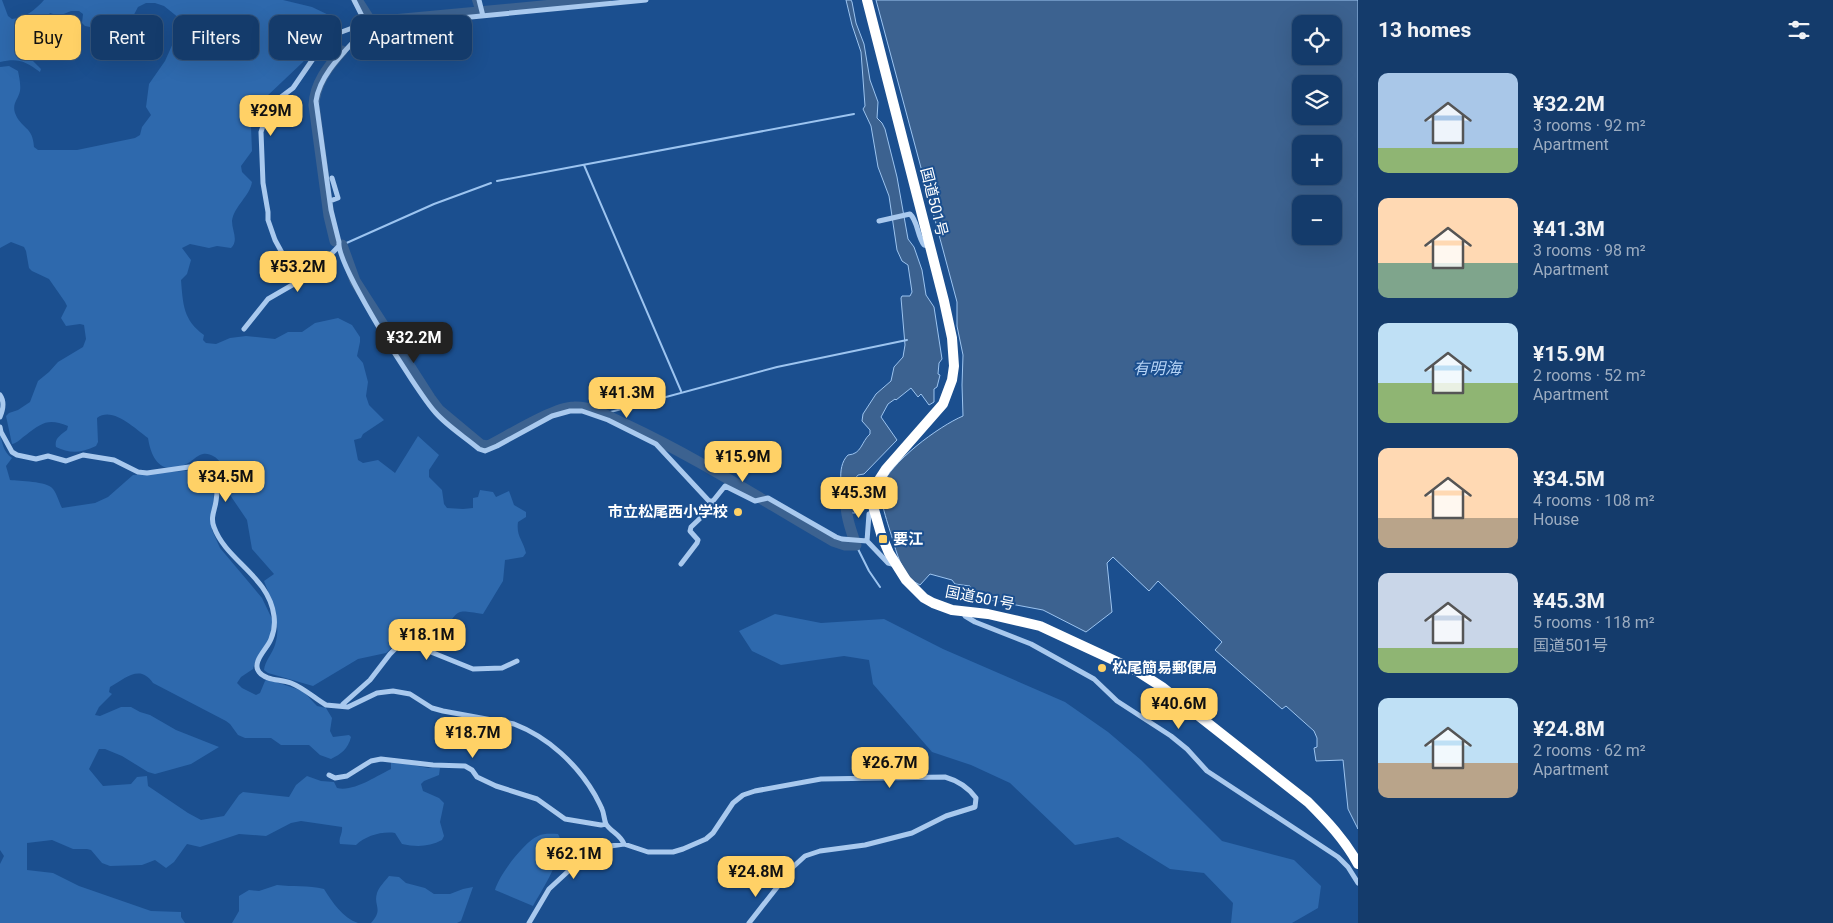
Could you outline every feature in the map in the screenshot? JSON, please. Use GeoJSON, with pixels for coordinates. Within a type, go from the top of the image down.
{"type":"FeatureCollection","features":[{"type":"Feature","properties":{"kind":"highway","name":"国道501号"},"geometry":{"type":"LineString","coordinates":[[867,0],[952,338],[954,366],[948,393],[937,412],[875,486],[873,497],[874,512],[883,539],[896,565],[906,580],[924,598],[941,607],[963,612],[988,614],[1040,626],[1103,654],[1137,671],[1162,687],[1308,802],[1347,844],[1358,864]]}},
{"type":"Feature","properties":{"kind":"street"},"geometry":{"type":"LineString","coordinates":[[354,0],[362,15]]}},
{"type":"Feature","properties":{"kind":"street"},"geometry":{"type":"LineString","coordinates":[[479,0],[483,13]]}},
{"type":"Feature","properties":{"kind":"street"},"geometry":{"type":"LineString","coordinates":[[465,15],[646,0]]}},
{"type":"Feature","properties":{"kind":"street"},"geometry":{"type":"LineString","coordinates":[[298,282],[276,240],[268,220],[262,182],[261,132],[265,120],[274,105],[293,88],[326,40],[351,28]]}},
{"type":"Feature","properties":{"kind":"street"},"geometry":{"type":"LineString","coordinates":[[351,45],[328,72],[317,93],[316,101],[330,201],[339,242],[338,247],[359,294],[434,411],[479,449],[485,451],[562,413],[582,411],[608,420],[656,444],[708,501],[712,502]]}},
{"type":"Feature","properties":{"kind":"street"},"geometry":{"type":"LineString","coordinates":[[330,201],[338,198],[332,178]]}},
{"type":"Feature","properties":{"kind":"street"},"geometry":{"type":"LineString","coordinates":[[879,221],[907,214],[913,217],[920,240],[924,245],[930,246]]}},
{"type":"Feature","properties":{"kind":"street"},"geometry":{"type":"LineString","coordinates":[[244,328],[268,299],[313,273],[338,247]]}},
{"type":"Feature","properties":{"kind":"street"},"geometry":{"type":"LineString","coordinates":[[0,395],[3,401],[3,412],[0,417]]}},
{"type":"Feature","properties":{"kind":"street"},"geometry":{"type":"LineString","coordinates":[[0,427],[12,452],[36,459],[48,456],[66,461],[83,455],[114,460],[138,472],[147,473],[196,466],[214,471],[217,483],[216,500],[212,516],[213,525],[224,546],[262,586],[274,615],[275,623],[272,638],[257,661],[256,667],[258,672],[264,676],[291,682],[326,705],[348,707],[377,693],[394,692],[410,694],[432,708],[514,724],[523,728],[561,752],[570,762],[594,793],[602,808],[606,824],[622,837],[624,844]]}},
{"type":"Feature","properties":{"kind":"street"},"geometry":{"type":"LineString","coordinates":[[681,564],[698,540],[690,531],[690,527],[710,509],[712,502],[725,486],[754,502],[768,498],[842,539],[864,541],[888,563],[896,565]]}},
{"type":"Feature","properties":{"kind":"street"},"geometry":{"type":"LineString","coordinates":[[864,541],[869,514],[874,512]]}},
{"type":"Feature","properties":{"kind":"street"},"geometry":{"type":"LineString","coordinates":[[963,612],[965,616],[975,622],[1031,644],[1094,679],[1117,701],[1171,736],[1187,749],[1207,771],[1338,858],[1348,867],[1358,883]]}},
{"type":"Feature","properties":{"kind":"street"},"geometry":{"type":"LineString","coordinates":[[344,706],[343,704],[379,671],[390,654],[399,645],[403,644],[422,648],[473,669],[502,668],[517,661]]}},
{"type":"Feature","properties":{"kind":"street"},"geometry":{"type":"LineString","coordinates":[[329,775],[335,778],[347,776],[371,761],[381,759],[432,765],[465,766],[472,770],[477,777],[537,799],[565,819],[601,825],[606,824]]}},
{"type":"Feature","properties":{"kind":"street"},"geometry":{"type":"LineString","coordinates":[[529,923],[549,889],[589,852],[597,848],[624,844],[648,852],[673,852],[682,849],[706,839],[713,833],[733,802],[742,795],[754,791],[809,780],[945,777],[957,780],[969,788],[976,798],[975,807],[946,816],[912,833],[865,845],[820,851],[805,856],[792,867],[748,923]]}},
{"type":"Feature","properties":{"kind":"shaded area"},"geometry":{"type":"Polygon","coordinates":[[[0,0],[2,0],[8,16],[12,19],[15,18],[15,60],[32,60],[41,69],[40,72],[21,61],[0,62],[0,0]]]}},
{"type":"Feature","properties":{"kind":"shaded area"},"geometry":{"type":"Polygon","coordinates":[[[44,0],[283,0],[312,7],[329,15],[269,15],[269,60],[304,60],[265,98],[257,110],[251,127],[252,151],[241,166],[242,172],[252,182],[251,187],[233,216],[235,242],[231,248],[217,246],[209,248],[190,244],[182,248],[191,260],[187,274],[181,280],[185,311],[192,323],[204,335],[203,340],[206,343],[216,344],[230,338],[246,336],[275,339],[288,332],[302,332],[315,323],[338,318],[352,325],[360,337],[357,356],[363,363],[368,382],[366,396],[369,405],[384,420],[363,434],[361,438],[354,440],[358,460],[363,463],[378,460],[395,473],[418,436],[439,455],[429,470],[429,477],[442,490],[444,504],[447,508],[473,508],[473,498],[478,497],[480,490],[493,492],[496,497],[509,491],[514,505],[526,512],[526,517],[518,522],[518,527],[526,553],[523,557],[505,560],[503,581],[483,614],[458,613],[425,647],[397,643],[386,653],[358,659],[313,686],[268,673],[264,670],[275,645],[277,621],[264,581],[274,574],[252,549],[247,520],[228,492],[219,467],[220,462],[217,458],[203,454],[181,466],[166,468],[156,461],[148,438],[124,420],[110,415],[103,415],[97,418],[98,442],[96,446],[85,450],[71,452],[56,447],[57,439],[67,430],[68,426],[56,422],[41,424],[18,442],[12,444],[6,416],[30,402],[38,381],[58,362],[83,347],[86,339],[84,325],[66,326],[61,318],[67,306],[65,302],[49,279],[29,268],[24,247],[11,242],[0,248],[0,67],[9,66],[18,71],[20,89],[14,110],[17,118],[29,131],[34,147],[38,150],[77,150],[135,138],[140,135],[142,127],[151,115],[146,107],[149,84],[165,61],[173,43],[173,60],[259,60],[259,15],[175,15],[164,6],[146,3],[138,7],[134,15],[91,15],[90,27],[82,23],[83,14],[79,11],[71,11],[61,15],[50,13],[48,15],[26,15],[44,0]]]}},
{"type":"Feature","properties":{"kind":"shaded area"},"geometry":{"type":"Polygon","coordinates":[[[0,432],[5,450],[12,458],[6,466],[10,480],[50,486],[56,493],[62,508],[95,503],[108,497],[133,475],[196,470],[215,474],[212,530],[220,548],[262,598],[273,621],[268,649],[255,662],[253,669],[241,677],[237,683],[242,688],[256,695],[260,693],[267,679],[303,691],[317,706],[326,708],[332,718],[330,731],[333,737],[349,735],[351,737],[344,751],[331,759],[320,755],[309,745],[281,745],[271,738],[245,738],[238,735],[226,721],[153,683],[143,674],[133,674],[110,687],[109,692],[112,694],[99,707],[95,715],[100,716],[121,707],[131,707],[150,715],[176,730],[219,747],[191,764],[155,774],[148,772],[122,756],[105,749],[99,749],[89,769],[103,786],[131,784],[137,777],[147,776],[148,786],[201,820],[224,816],[243,792],[289,797],[296,785],[307,776],[321,781],[334,782],[337,788],[344,789],[358,786],[391,769],[391,761],[428,768],[440,768],[439,775],[421,784],[423,791],[439,798],[444,803],[440,822],[444,836],[442,840],[422,846],[412,846],[402,844],[395,833],[385,833],[369,837],[356,845],[340,844],[342,827],[301,821],[291,823],[266,836],[239,834],[200,847],[187,844],[174,862],[166,868],[155,860],[142,865],[110,866],[102,863],[91,850],[73,849],[52,840],[27,843],[27,870],[53,873],[79,886],[151,911],[181,912],[181,917],[185,923],[0,923],[0,864],[4,856],[0,850],[0,432]]]}},
{"type":"Feature","properties":{"kind":"shaded area"},"geometry":{"type":"Polygon","coordinates":[[[775,614],[821,623],[884,619],[943,649],[1065,702],[1108,732],[1141,760],[1222,841],[1294,860],[1321,886],[1318,908],[1292,923],[1231,923],[1233,903],[1204,873],[1170,869],[1118,837],[1075,845],[1010,783],[971,765],[932,752],[873,684],[869,660],[844,656],[781,665],[752,651],[739,631],[775,614]]]}},
{"type":"Feature","properties":{"kind":"shaded area"},"geometry":{"type":"Polygon","coordinates":[[[558,834],[560,850],[557,860],[533,906],[495,890],[507,868],[532,839],[540,835],[558,834]]]}},
{"type":"Feature","properties":{"kind":"shaded area"},"geometry":{"type":"Polygon","coordinates":[[[389,876],[399,877],[406,883],[425,888],[434,894],[450,894],[473,887],[461,921],[457,923],[371,923],[378,911],[377,893],[389,876]]]}},
{"type":"Feature","properties":{"kind":"shaded area"},"geometry":{"type":"Polygon","coordinates":[[[277,885],[324,889],[334,904],[347,917],[358,923],[232,923],[239,911],[239,896],[249,890],[259,891],[277,885]]]}},
{"type":"Feature","properties":{"kind":"water"},"geometry":{"type":"Polygon","coordinates":[[[846,0],[851,0],[852,2],[856,23],[864,44],[870,80],[878,102],[877,118],[885,129],[897,177],[908,239],[914,247],[922,270],[926,295],[934,307],[942,359],[939,363],[938,374],[940,375],[937,387],[934,389],[934,402],[929,405],[921,394],[918,397],[911,388],[888,404],[881,417],[897,440],[864,474],[858,475],[855,479],[853,488],[855,513],[852,513],[849,508],[845,508],[841,480],[842,467],[848,455],[859,450],[870,434],[870,430],[862,421],[863,414],[876,394],[891,381],[894,367],[903,357],[905,345],[901,298],[902,296],[910,296],[912,292],[908,265],[902,261],[897,250],[889,196],[878,167],[871,126],[863,109],[865,106],[861,52],[846,0]]]}},
{"type":"Feature","properties":{"kind":"water","name":"有明海"},"geometry":{"type":"Polygon","coordinates":[[[876,0],[1358,0],[1358,829],[1348,809],[1343,760],[1316,761],[1314,748],[1317,747],[1317,738],[1314,731],[1286,706],[1282,709],[1215,650],[1222,642],[1158,581],[1149,591],[1113,557],[1107,563],[1112,612],[1086,632],[1043,610],[968,596],[970,586],[955,584],[952,580],[930,574],[920,585],[906,573],[888,524],[881,499],[881,488],[894,468],[916,446],[941,428],[963,416],[963,355],[957,326],[957,302],[876,0]]]}},
{"type":"Feature","properties":{"kind":"waterway"},"geometry":{"type":"LineString","coordinates":[[357,0],[371,22],[606,0]]}},
{"type":"Feature","properties":{"kind":"waterway"},"geometry":{"type":"LineString","coordinates":[[475,0],[479,12]]}},
{"type":"Feature","properties":{"kind":"waterway"},"geometry":{"type":"LineString","coordinates":[[335,241],[329,216],[314,105],[320,82],[327,69],[342,51]]}},
{"type":"Feature","properties":{"kind":"waterway"},"geometry":{"type":"LineString","coordinates":[[497,181],[854,114]]}},
{"type":"Feature","properties":{"kind":"waterway"},"geometry":{"type":"LineString","coordinates":[[584,165],[681,391]]}},
{"type":"Feature","properties":{"kind":"waterway"},"geometry":{"type":"LineString","coordinates":[[342,245],[434,204],[491,183]]}},
{"type":"Feature","properties":{"kind":"waterway"},"geometry":{"type":"LineString","coordinates":[[342,245],[355,281],[430,398],[439,410],[481,445],[488,446],[531,423],[565,408],[588,408],[680,452],[833,541],[845,545],[856,545],[847,513],[846,492]]}},
{"type":"Feature","properties":{"kind":"waterway"},"geometry":{"type":"LineString","coordinates":[[603,414],[777,367],[907,340]]}},
{"type":"Feature","properties":{"kind":"waterway"},"geometry":{"type":"LineString","coordinates":[[856,545],[869,571],[880,587]]}},
{"type":"Feature","properties":{"kind":"place","name":"市立松尾西小学校"},"geometry":{"type":"Point","coordinates":[738,512]}},
{"type":"Feature","properties":{"kind":"place","name":"要江"},"geometry":{"type":"Point","coordinates":[883,539]}},
{"type":"Feature","properties":{"kind":"place","name":"松尾簡易郵便局"},"geometry":{"type":"Point","coordinates":[1102,668]}}]}
